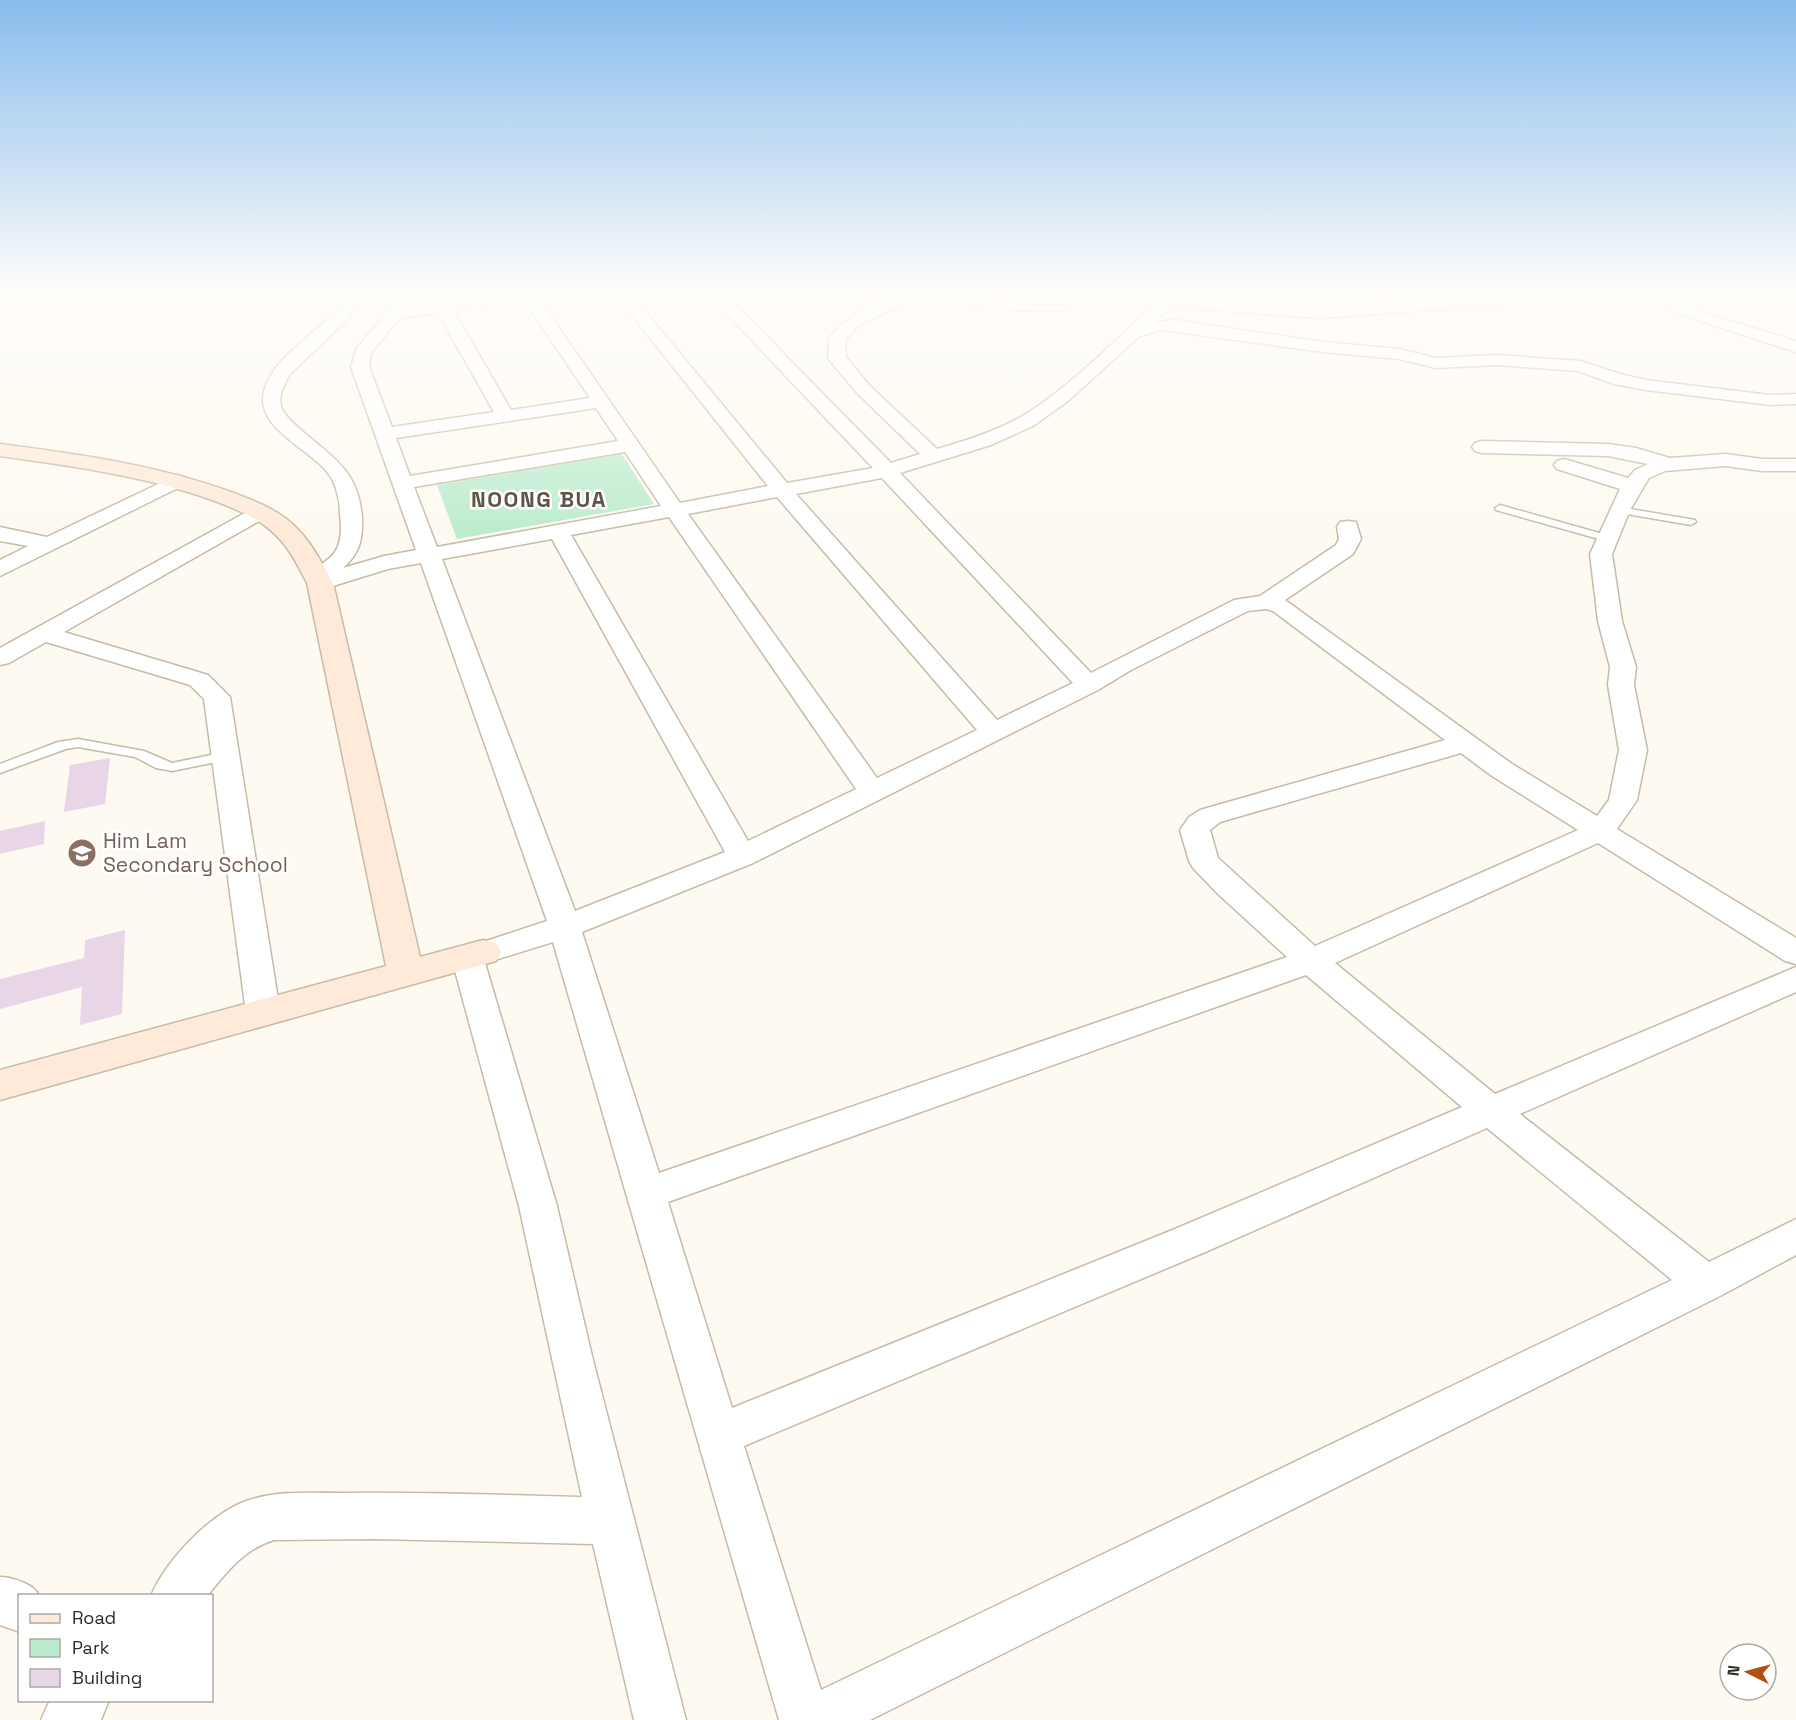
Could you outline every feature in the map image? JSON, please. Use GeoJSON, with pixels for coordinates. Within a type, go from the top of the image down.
{"type":"FeatureCollection","features":[{"type":"Feature","properties":{"kind":"street"},"geometry":{"type":"LineString","coordinates":[[284,374],[274,387],[270,399],[274,411],[286,426],[326,460],[340,476],[350,506],[353,537],[350,549],[319,581]]}},
{"type":"Feature","properties":{"kind":"street"},"geometry":{"type":"LineString","coordinates":[[363,374],[565,927],[805,1720]]}},
{"type":"Feature","properties":{"kind":"street"},"geometry":{"type":"LineString","coordinates":[[481,374],[505,416]]}},
{"type":"Feature","properties":{"kind":"street"},"geometry":{"type":"LineString","coordinates":[[583,374],[872,791]]}},
{"type":"Feature","properties":{"kind":"street"},"geometry":{"type":"LineString","coordinates":[[688,374],[782,490],[992,731]]}},
{"type":"Feature","properties":{"kind":"street"},"geometry":{"type":"LineString","coordinates":[[810,374],[883,437],[933,456]]}},
{"type":"Feature","properties":{"kind":"street"},"geometry":{"type":"LineString","coordinates":[[851,374],[863,389],[883,437],[887,471],[1089,685]]}},
{"type":"Feature","properties":{"kind":"street"},"geometry":{"type":"LineString","coordinates":[[319,581],[384,563],[429,554],[887,471],[984,441],[1026,422],[1062,397],[1087,374]]}},
{"type":"Feature","properties":{"kind":"street"},"geometry":{"type":"LineString","coordinates":[[1607,374],[1620,380],[1646,385],[1779,400],[1796,399]]}},
{"type":"Feature","properties":{"kind":"street"},"geometry":{"type":"LineString","coordinates":[[385,434],[601,402]]}},
{"type":"Feature","properties":{"kind":"street"},"geometry":{"type":"LineString","coordinates":[[403,483],[631,445]]}},
{"type":"Feature","properties":{"kind":"street"},"geometry":{"type":"LineString","coordinates":[[1482,447],[1535,450],[1603,448],[1637,453],[1667,464]]}},
{"type":"Feature","properties":{"kind":"street"},"geometry":{"type":"LineString","coordinates":[[0,450],[177,481],[232,499],[261,512],[298,542],[319,581],[406,973]]}},
{"type":"Feature","properties":{"kind":"street"},"geometry":{"type":"LineString","coordinates":[[645,1194],[1311,961],[1600,831],[1623,800],[1633,750],[1621,685],[1623,667],[1610,621],[1601,554],[1618,510],[1642,474],[1654,467],[1726,460],[1762,465],[1796,465]]}},
{"type":"Feature","properties":{"kind":"street"},"geometry":{"type":"LineString","coordinates":[[1564,465],[1632,486]]}},
{"type":"Feature","properties":{"kind":"street"},"geometry":{"type":"LineString","coordinates":[[0,569],[177,481]]}},
{"type":"Feature","properties":{"kind":"street"},"geometry":{"type":"LineString","coordinates":[[0,658],[261,512]]}},
{"type":"Feature","properties":{"kind":"street"},"geometry":{"type":"LineString","coordinates":[[1266,602],[1345,549],[1350,539],[1348,527]]}},
{"type":"Feature","properties":{"kind":"street"},"geometry":{"type":"LineString","coordinates":[[558,531],[742,856]]}},
{"type":"Feature","properties":{"kind":"street"},"geometry":{"type":"LineString","coordinates":[[0,534],[49,544]]}},
{"type":"Feature","properties":{"kind":"street"},"geometry":{"type":"LineString","coordinates":[[0,1085],[565,927],[742,856],[1089,685],[1217,616],[1242,605],[1266,602],[1281,606],[1502,770],[1796,953]]}},
{"type":"Feature","properties":{"kind":"street"},"geometry":{"type":"LineString","coordinates":[[43,634],[199,680],[217,697],[263,1012]]}},
{"type":"Feature","properties":{"kind":"street"},"geometry":{"type":"LineString","coordinates":[[1466,743],[1210,816],[1199,823],[1195,830],[1204,861],[1229,887],[1311,961],[1491,1111],[1706,1282]]}},
{"type":"Feature","properties":{"kind":"street"},"geometry":{"type":"LineString","coordinates":[[475,954],[538,1206],[571,1356],[660,1720]]}},
{"type":"Feature","properties":{"kind":"street"},"geometry":{"type":"LineString","coordinates":[[718,1435],[1189,1241],[1796,979]]}},
{"type":"Feature","properties":{"kind":"street"},"geometry":{"type":"LineString","coordinates":[[815,1720],[1796,1236]]}},
{"type":"Feature","properties":{"kind":"street"},"geometry":{"type":"LineString","coordinates":[[177,1594],[220,1544],[248,1524],[273,1518],[375,1516],[612,1521]]}},
{"type":"Feature","properties":{"kind":"street"},"geometry":{"type":"LineString","coordinates":[[0,1601],[7,1601],[18,1607]]}},
{"type":"Feature","properties":{"kind":"street"},"geometry":{"type":"LineString","coordinates":[[67,1720],[83,1702]]}},
{"type":"Feature","properties":{"kind":"lane"},"geometry":{"type":"LineString","coordinates":[[1500,507],[1606,538]]}},
{"type":"Feature","properties":{"kind":"lane"},"geometry":{"type":"LineString","coordinates":[[1618,510],[1691,522]]}},
{"type":"Feature","properties":{"kind":"lane"},"geometry":{"type":"LineString","coordinates":[[0,769],[63,745],[78,743],[139,753],[171,767],[226,756]]}},
{"type":"Feature","properties":{"kind":"green space"},"geometry":{"type":"Polygon","coordinates":[[[622,454],[654,504],[457,539],[437,485],[622,454]]]}},
{"type":"Feature","properties":{"kind":"building"},"geometry":{"type":"Polygon","coordinates":[[[110,758],[105,804],[64,812],[70,765],[110,758]]]}},
{"type":"Feature","properties":{"kind":"building"},"geometry":{"type":"Polygon","coordinates":[[[45,821],[44,844],[0,854],[0,831],[45,821]]]}},
{"type":"Feature","properties":{"kind":"building"},"geometry":{"type":"Polygon","coordinates":[[[125,930],[122,1014],[80,1025],[82,987],[0,1009],[0,979],[84,958],[85,940],[125,930]]]}},
{"type":"Feature","properties":{"kind":"place","name":"Him Lam Secondary School"},"geometry":{"type":"Point","coordinates":[82,853]}},
{"type":"Feature","properties":{"kind":"district","name":"NOONG BUA"},"geometry":{"type":"Point","coordinates":[539,499]}}]}
